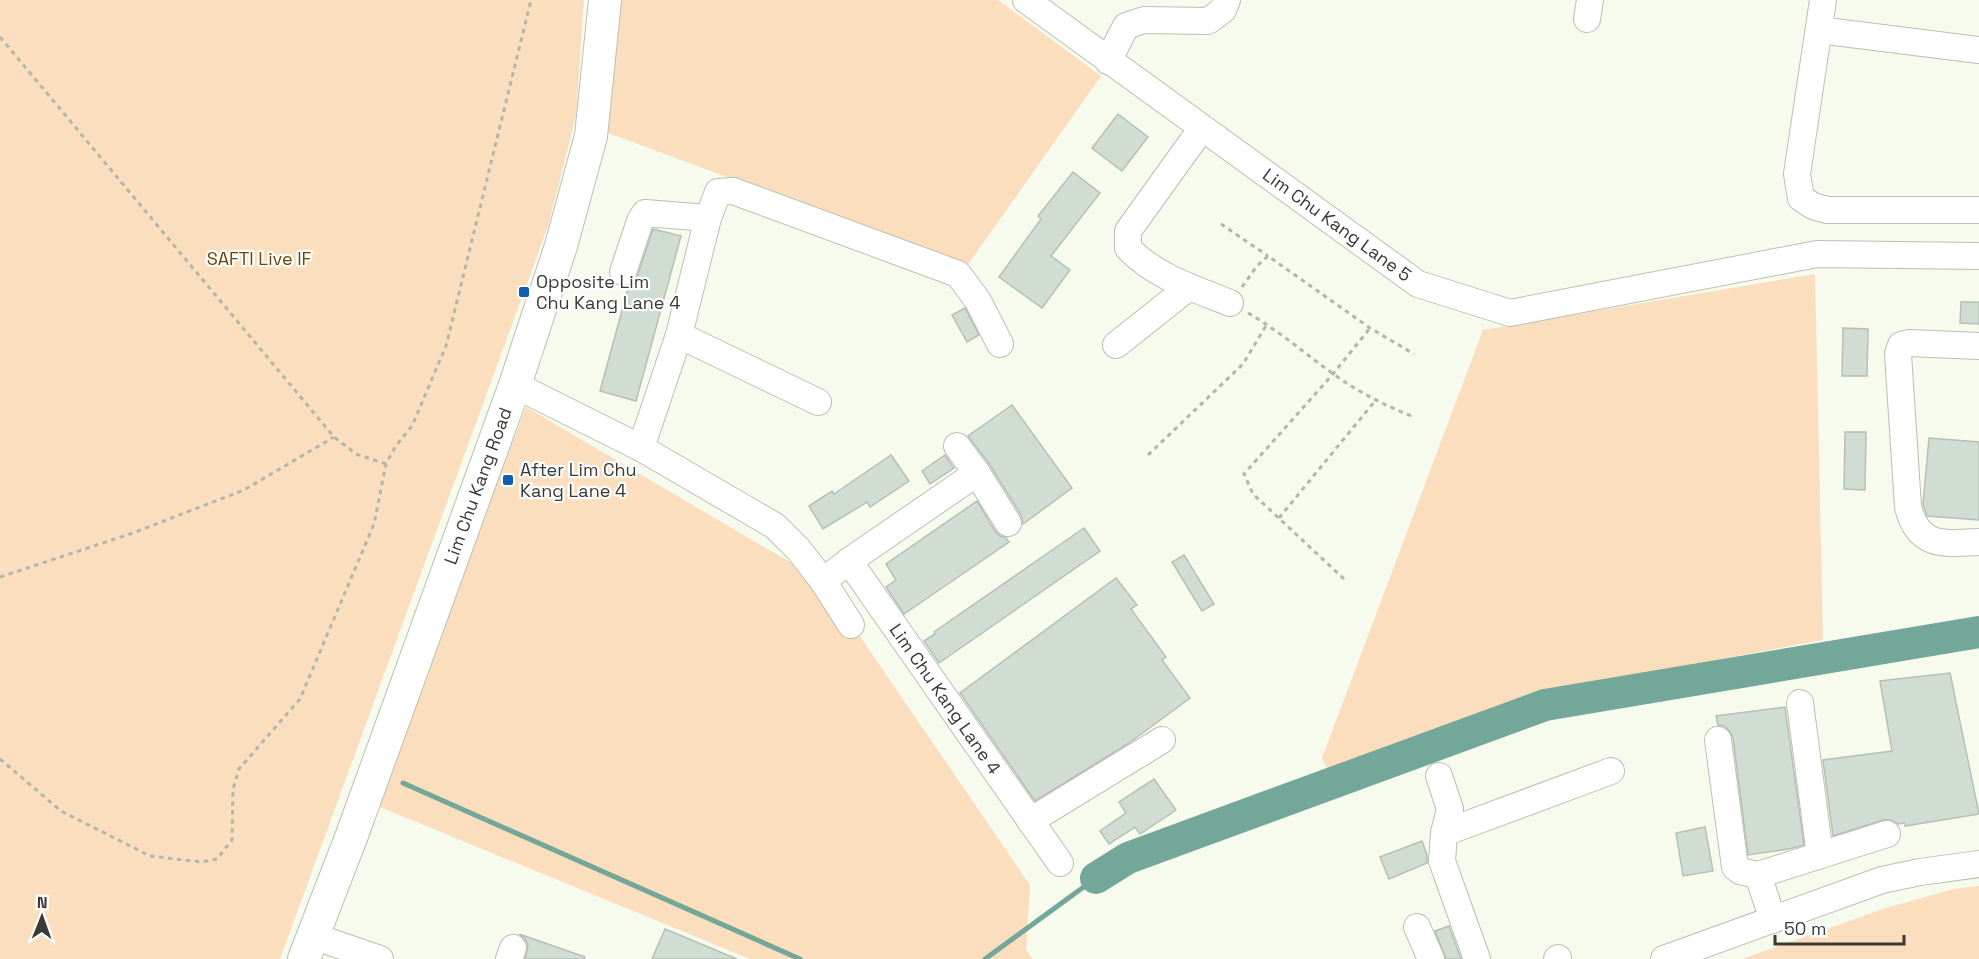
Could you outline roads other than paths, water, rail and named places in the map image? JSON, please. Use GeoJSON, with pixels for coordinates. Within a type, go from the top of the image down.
{"type":"FeatureCollection","features":[{"type":"Feature","properties":{"kind":"main road","name":"Lim Chu Kang Road"},"geometry":{"type":"LineString","coordinates":[[309,947],[352,835],[515,385],[561,246],[591,136],[605,0]]}},
{"type":"Feature","properties":{"kind":"street","name":"Lim Chu Kang Lane 5"},"geometry":{"type":"LineString","coordinates":[[1026,0],[1418,284],[1509,313],[1817,254],[1979,256]]}},
{"type":"Feature","properties":{"kind":"street"},"geometry":{"type":"LineString","coordinates":[[1108,61],[1126,26],[1144,20],[1208,21],[1223,10],[1227,0]]}},
{"type":"Feature","properties":{"kind":"street"},"geometry":{"type":"LineString","coordinates":[[1823,0],[1797,174],[1801,198],[1813,206],[1827,210],[1979,210]]}},
{"type":"Feature","properties":{"kind":"street"},"geometry":{"type":"LineString","coordinates":[[1819,30],[1979,50]]}},
{"type":"Feature","properties":{"kind":"street"},"geometry":{"type":"LineString","coordinates":[[1202,128],[1128,231],[1128,248],[1140,261],[1189,287],[1230,303]]}},
{"type":"Feature","properties":{"kind":"street"},"geometry":{"type":"LineString","coordinates":[[641,448],[679,335],[708,218],[718,192],[733,191],[958,274],[978,301],[1000,344]]}},
{"type":"Feature","properties":{"kind":"street"},"geometry":{"type":"LineString","coordinates":[[623,272],[640,221],[645,213],[708,218]]}},
{"type":"Feature","properties":{"kind":"street"},"geometry":{"type":"LineString","coordinates":[[1116,345],[1189,287]]}},
{"type":"Feature","properties":{"kind":"street"},"geometry":{"type":"LineString","coordinates":[[679,335],[818,402]]}},
{"type":"Feature","properties":{"kind":"street"},"geometry":{"type":"LineString","coordinates":[[1979,346],[1909,343],[1901,345],[1898,354],[1908,507],[1911,520],[1920,532],[1932,541],[1946,544],[1979,542]]}},
{"type":"Feature","properties":{"kind":"street"},"geometry":{"type":"LineString","coordinates":[[515,385],[641,448],[775,526],[798,549],[823,581],[851,625]]}},
{"type":"Feature","properties":{"kind":"street"},"geometry":{"type":"LineString","coordinates":[[957,446],[1008,523]]}},
{"type":"Feature","properties":{"kind":"street"},"geometry":{"type":"LineString","coordinates":[[823,581],[977,474]]}},
{"type":"Feature","properties":{"kind":"street","name":"Lim Chu Kang Lane 4"},"geometry":{"type":"LineString","coordinates":[[849,561],[1060,863]]}},
{"type":"Feature","properties":{"kind":"street"},"geometry":{"type":"LineString","coordinates":[[1800,702],[1820,855]]}},
{"type":"Feature","properties":{"kind":"street"},"geometry":{"type":"LineString","coordinates":[[1030,821],[1162,740]]}},
{"type":"Feature","properties":{"kind":"street"},"geometry":{"type":"LineString","coordinates":[[1718,740],[1735,867],[1740,871],[1758,875],[1887,834]]}},
{"type":"Feature","properties":{"kind":"street"},"geometry":{"type":"LineString","coordinates":[[1444,833],[1611,771]]}},
{"type":"Feature","properties":{"kind":"street"},"geometry":{"type":"LineString","coordinates":[[1439,776],[1450,809],[1444,833],[1442,861],[1478,959]]}},
{"type":"Feature","properties":{"kind":"street"},"geometry":{"type":"LineString","coordinates":[[1664,959],[1882,880],[1979,864]]}},
{"type":"Feature","properties":{"kind":"street"},"geometry":{"type":"LineString","coordinates":[[1758,875],[1773,920]]}},
{"type":"Feature","properties":{"kind":"street"},"geometry":{"type":"LineString","coordinates":[[1417,927],[1431,959]]}},
{"type":"Feature","properties":{"kind":"street"},"geometry":{"type":"LineString","coordinates":[[309,947],[380,959]]}},
{"type":"Feature","properties":{"kind":"waterway"},"geometry":{"type":"LineString","coordinates":[[1096,878],[1128,858],[1545,705],[1979,632]]}},
{"type":"Feature","properties":{"kind":"waterway"},"geometry":{"type":"LineString","coordinates":[[403,783],[800,959]]}},
{"type":"Feature","properties":{"kind":"waterway"},"geometry":{"type":"LineString","coordinates":[[985,959],[1096,878]]}},
{"type":"Feature","properties":{"kind":"place","name":"Opposite Lim Chu Kang Lane 4"},"geometry":{"type":"Point","coordinates":[524,292]}},
{"type":"Feature","properties":{"kind":"place","name":"After Lim Chu Kang Lane 4"},"geometry":{"type":"Point","coordinates":[508,480]}},
{"type":"Feature","properties":{"kind":"park label","name":"SAFTI Live IF"},"geometry":{"type":"Point","coordinates":[259,259]}}]}
